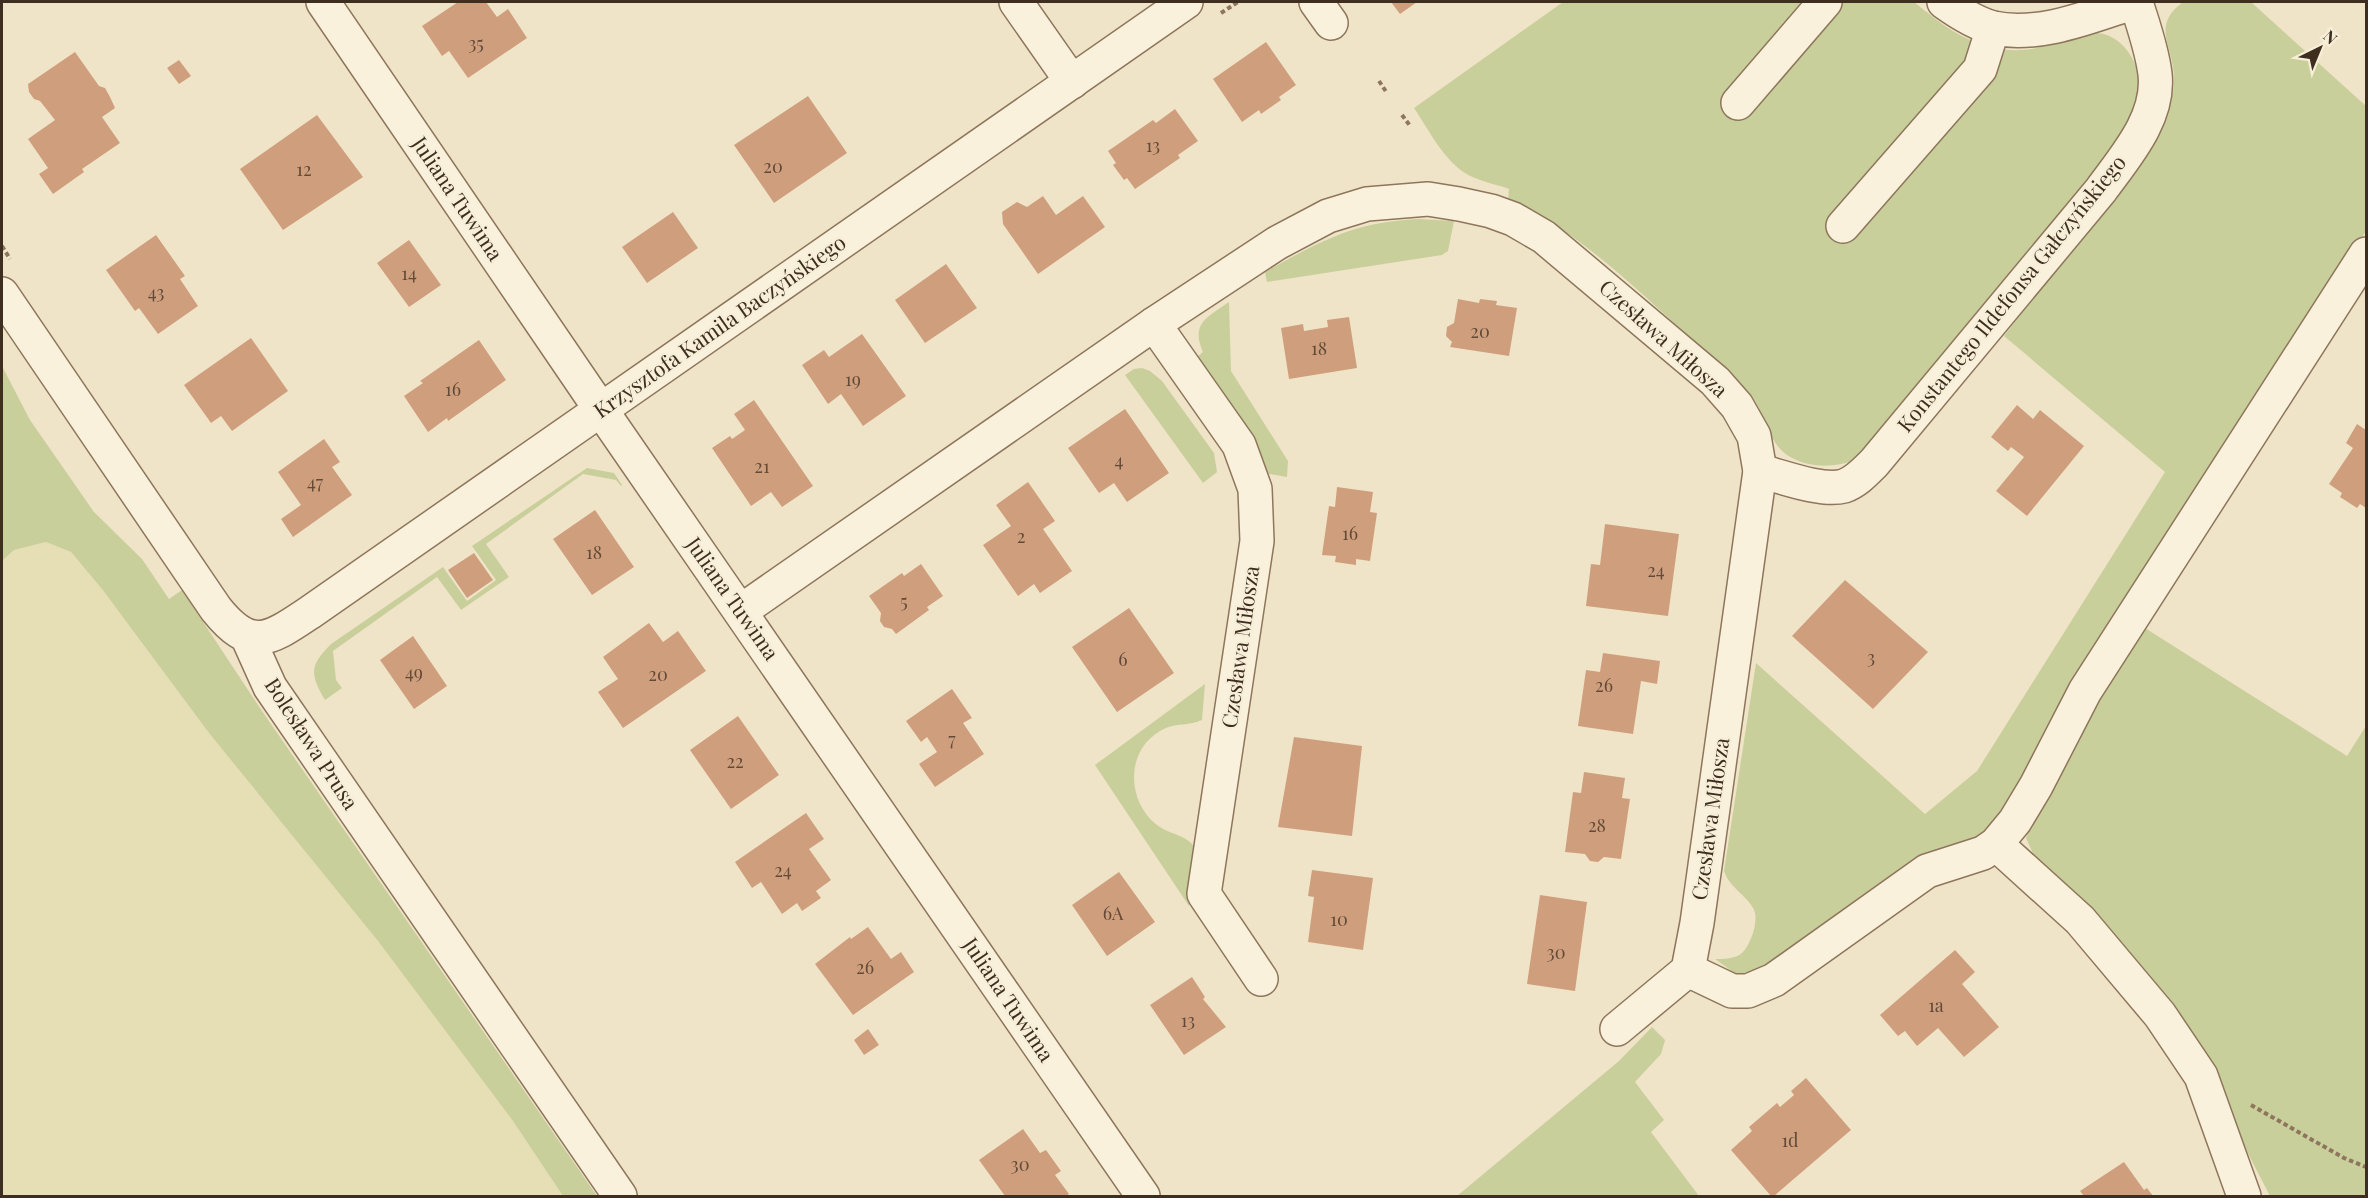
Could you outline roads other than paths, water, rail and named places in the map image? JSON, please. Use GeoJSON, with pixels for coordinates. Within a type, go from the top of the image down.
{"type":"FeatureCollection","features":[{"type":"Feature","properties":{"kind":"street"},"geometry":{"type":"LineString","coordinates":[[1016,2],[1072,82]]}},
{"type":"Feature","properties":{"kind":"street","name":"Krzysztofa Kamila Baczyńskiego"},"geometry":{"type":"LineString","coordinates":[[247,636],[271,636],[294,623],[1186,2]]}},
{"type":"Feature","properties":{"kind":"street"},"geometry":{"type":"LineString","coordinates":[[1738,103],[1825,2]]}},
{"type":"Feature","properties":{"kind":"street","name":"Konstantego Ildefonsa Gałczyńskiego"},"geometry":{"type":"LineString","coordinates":[[1760,471],[1827,487],[1845,486],[1862,475],[2101,190],[2130,150],[2151,112],[2155,76],[2135,2],[2059,25],[2026,29],[1993,28],[1962,15],[1944,2]]}},
{"type":"Feature","properties":{"kind":"street","name":"Juliana Tuwima"},"geometry":{"type":"LineString","coordinates":[[332,5],[601,410],[1143,1197]]}},
{"type":"Feature","properties":{"kind":"street"},"geometry":{"type":"LineString","coordinates":[[1843,226],[1980,69],[1993,28]]}},
{"type":"Feature","properties":{"kind":"street","name":"Czesława Miłosza"},"geometry":{"type":"LineString","coordinates":[[741,611],[1154,324],[1277,243],[1328,216],[1367,204],[1428,199],[1491,211],[1513,219],[1544,237],[1715,381],[1737,406],[1754,436],[1760,471],[1697,923],[1688,970]]}},
{"type":"Feature","properties":{"kind":"street"},"geometry":{"type":"LineString","coordinates":[[1617,1029],[1688,970],[1732,991],[1748,991],[1774,980],[1927,871],[1983,853],[1996,844],[2015,821],[2036,786],[2085,692],[2367,254]]}},
{"type":"Feature","properties":{"kind":"street","name":"Bolesława Prusa"},"geometry":{"type":"LineString","coordinates":[[2,294],[216,609],[233,629],[247,636],[270,687],[620,1197]]}},
{"type":"Feature","properties":{"kind":"street","name":"Czesława Miłosza"},"geometry":{"type":"LineString","coordinates":[[1154,324],[1239,445],[1255,489],[1257,541],[1204,894],[1261,979]]}},
{"type":"Feature","properties":{"kind":"street"},"geometry":{"type":"LineString","coordinates":[[1996,844],[2080,920],[2160,1015],[2201,1076],[2244,1197]]}}]}
